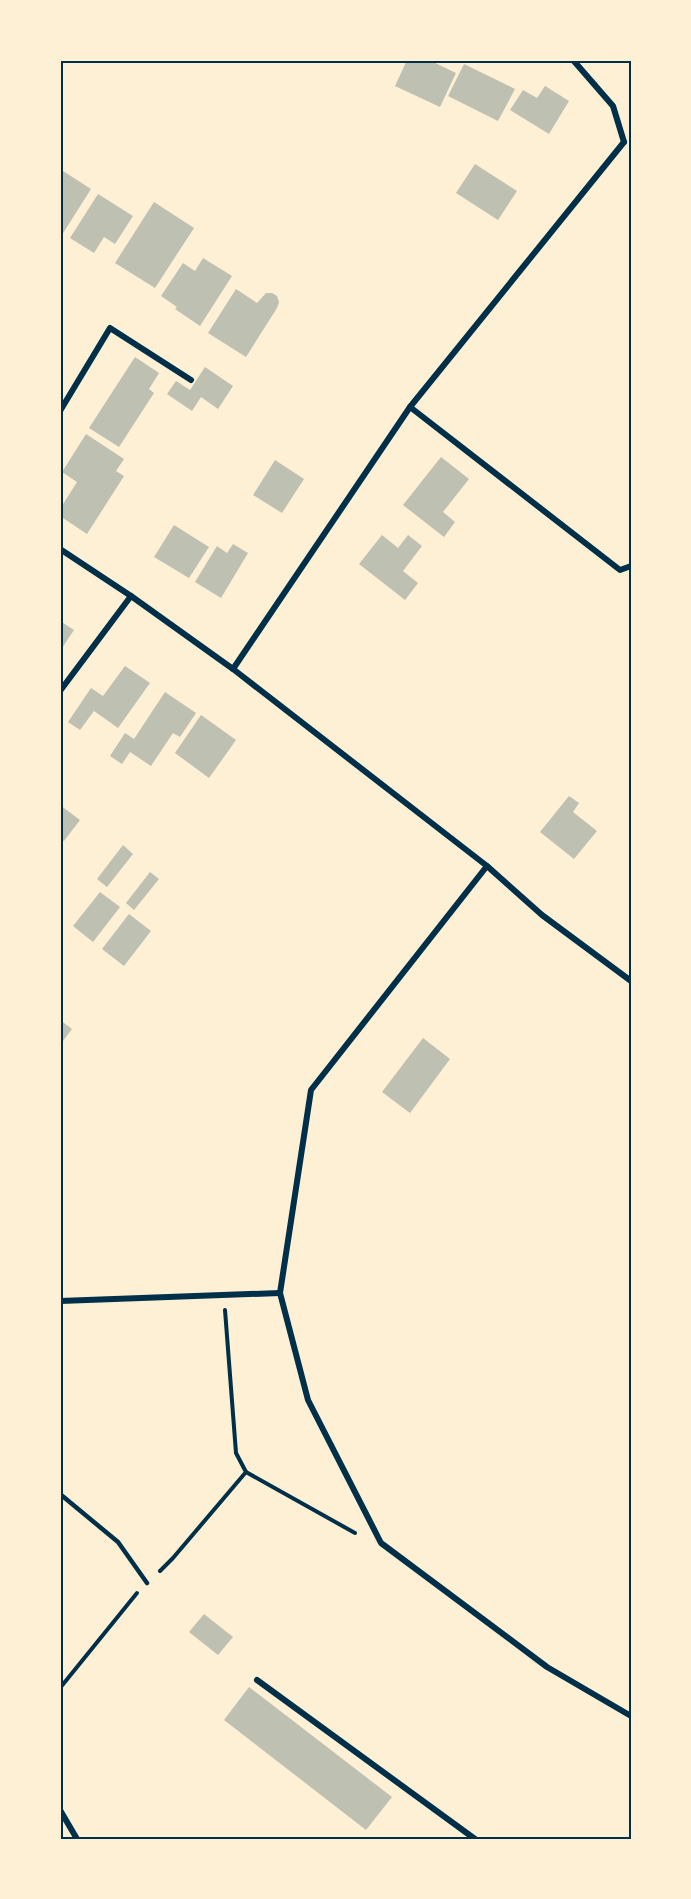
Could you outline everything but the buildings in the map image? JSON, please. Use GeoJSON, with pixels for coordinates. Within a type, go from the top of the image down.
{"type":"FeatureCollection","features":[{"type":"Feature","properties":{"kind":"street"},"geometry":{"type":"LineString","coordinates":[[233,669],[410,407],[628,141],[613,106],[573,60]]}},
{"type":"Feature","properties":{"kind":"street"},"geometry":{"type":"LineString","coordinates":[[60,411],[110,328],[191,380]]}},
{"type":"Feature","properties":{"kind":"street"},"geometry":{"type":"LineString","coordinates":[[410,407],[620,570],[631,566]]}},
{"type":"Feature","properties":{"kind":"street"},"geometry":{"type":"LineString","coordinates":[[60,549],[131,596],[233,669],[487,866],[542,915],[631,981]]}},
{"type":"Feature","properties":{"kind":"street"},"geometry":{"type":"LineString","coordinates":[[60,691],[131,596]]}},
{"type":"Feature","properties":{"kind":"street"},"geometry":{"type":"LineString","coordinates":[[487,866],[311,1090],[280,1293],[308,1400],[381,1543],[548,1667],[631,1716]]}},
{"type":"Feature","properties":{"kind":"street"},"geometry":{"type":"LineString","coordinates":[[60,1301],[280,1293]]}},
{"type":"Feature","properties":{"kind":"street"},"geometry":{"type":"LineString","coordinates":[[257,1680],[475,1839]]}},
{"type":"Feature","properties":{"kind":"street"},"geometry":{"type":"LineString","coordinates":[[60,1810],[77,1839]]}},
{"type":"Feature","properties":{"kind":"lane"},"geometry":{"type":"LineString","coordinates":[[60,1494],[118,1542],[147,1584]]}},
{"type":"Feature","properties":{"kind":"path"},"geometry":{"type":"LineString","coordinates":[[224,1294],[236,1453],[246,1472],[362,1537],[381,1543]]}},
{"type":"Feature","properties":{"kind":"path"},"geometry":{"type":"LineString","coordinates":[[60,1688],[128,1602],[173,1558],[246,1472]]}}]}
